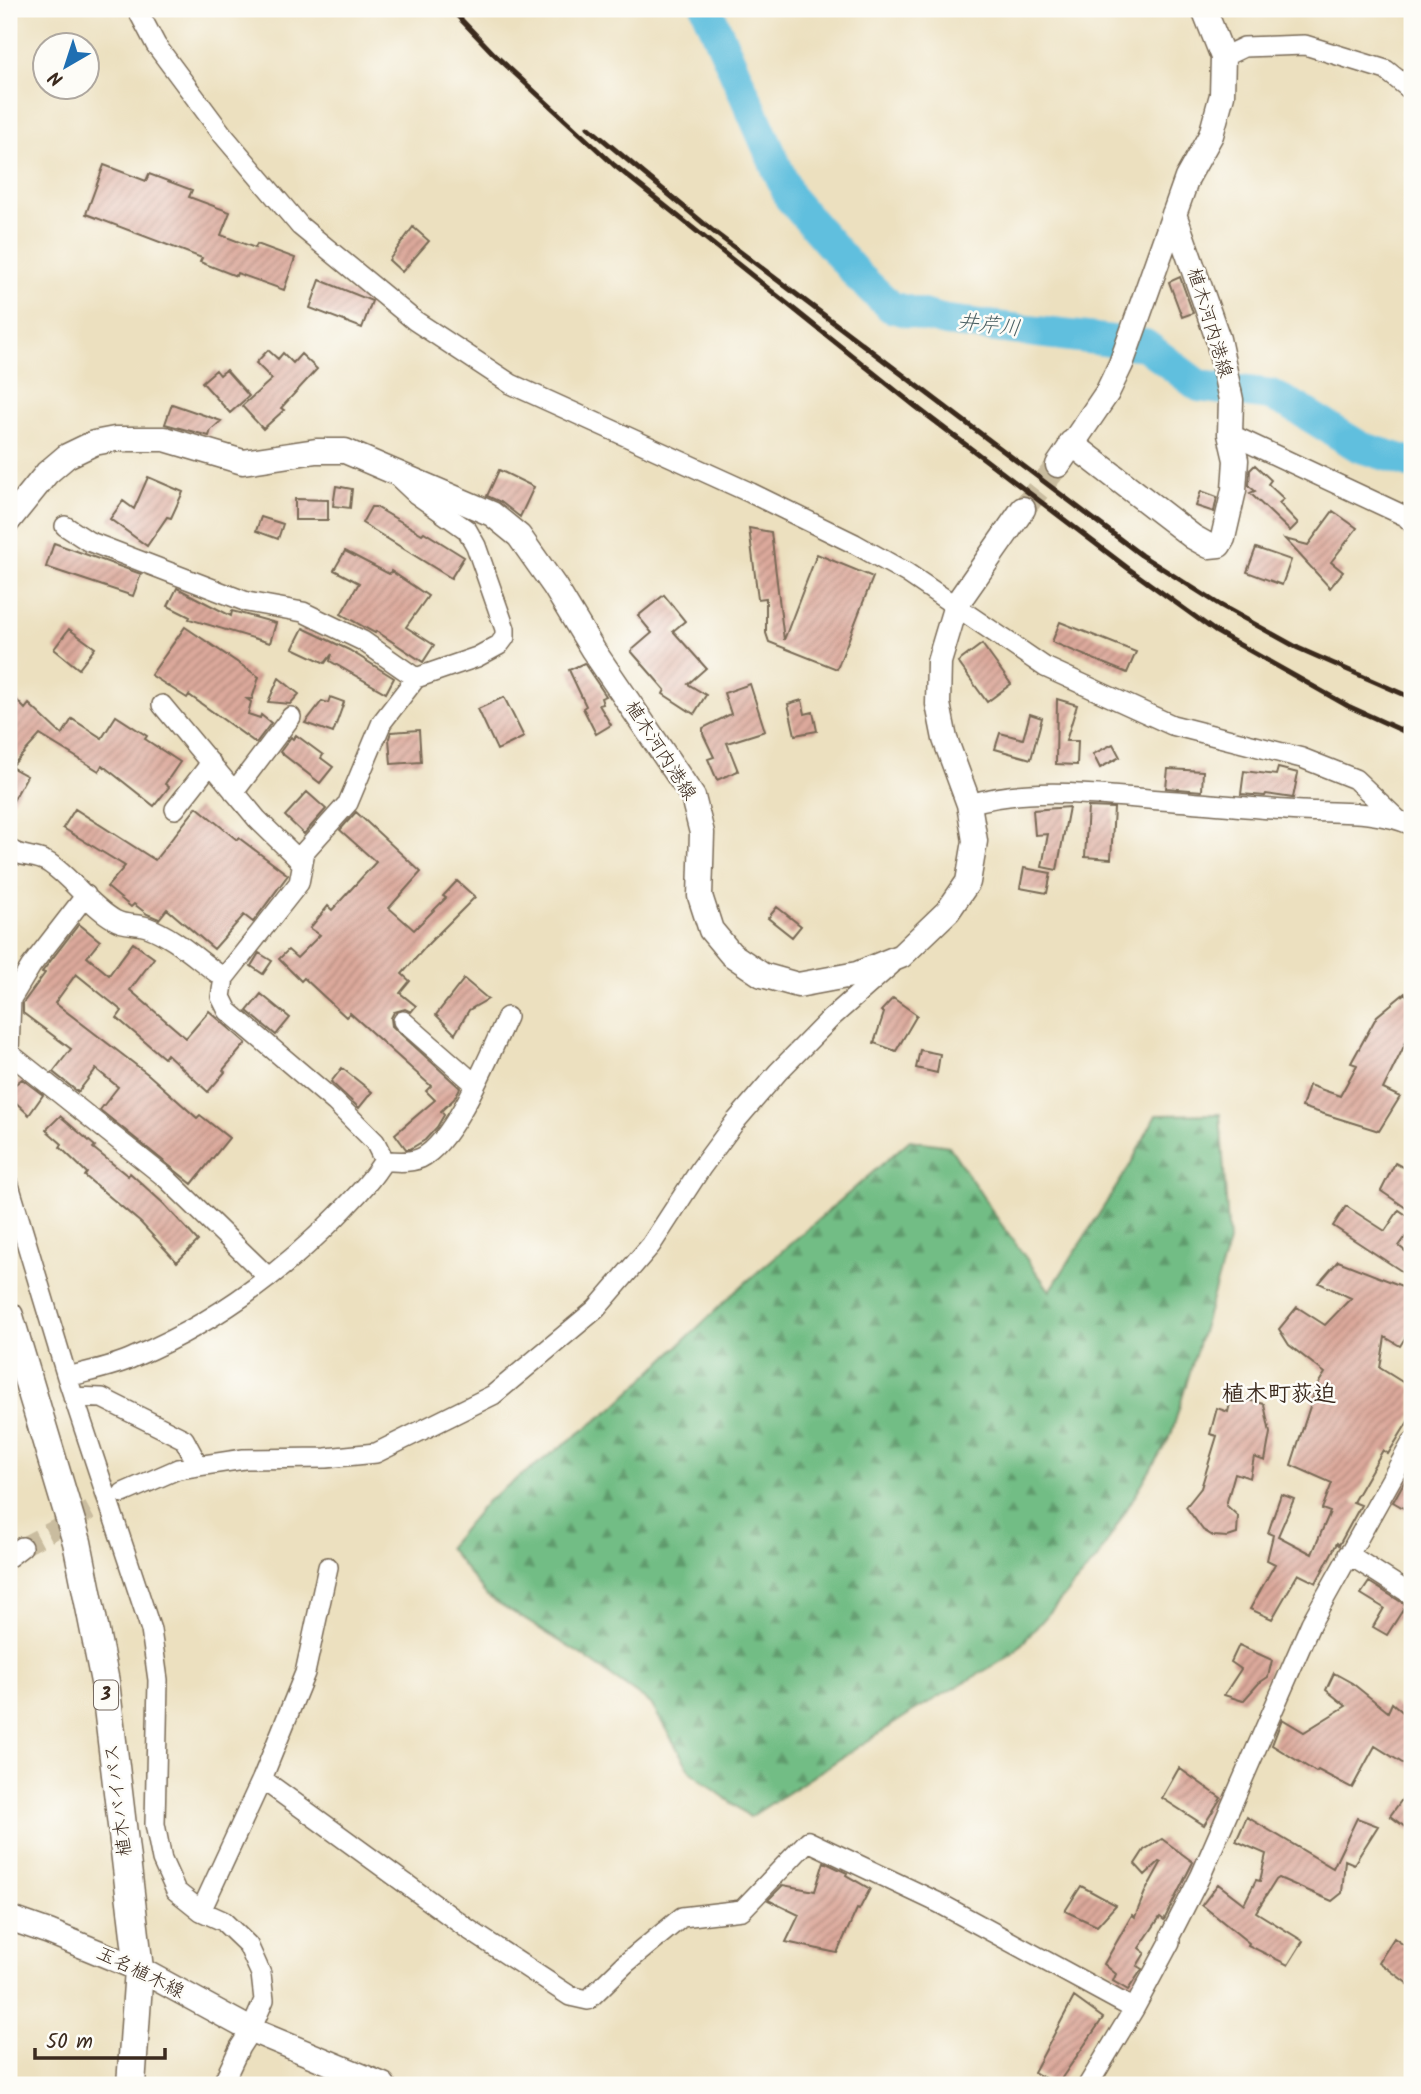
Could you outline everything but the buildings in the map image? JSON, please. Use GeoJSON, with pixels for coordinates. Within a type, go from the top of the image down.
{"type":"FeatureCollection","features":[{"type":"Feature","properties":{"kind":"highway","name":"植木バイパス"},"geometry":{"type":"LineString","coordinates":[[9,1316],[77,1542],[105,1682],[139,1969],[131,2085]]}},
{"type":"Feature","properties":{"kind":"main road","name":"植木河内港線"},"geometry":{"type":"LineString","coordinates":[[1058,465],[1107,393],[1121,364],[1187,178],[1211,135],[1222,95],[1223,57],[1204,9]]}},
{"type":"Feature","properties":{"kind":"main road","name":"植木河内港線"},"geometry":{"type":"LineString","coordinates":[[1071,443],[1149,504],[1209,546],[1219,545],[1234,490],[1236,460],[1230,435],[1231,400],[1217,339],[1174,214]]}},
{"type":"Feature","properties":{"kind":"main road","name":"植木河内港線"},"geometry":{"type":"LineString","coordinates":[[9,520],[47,472],[67,456],[94,443],[115,439],[164,439],[243,462],[316,451],[345,452],[492,514],[519,536],[693,797],[702,833],[700,897],[711,930],[731,954],[762,975],[798,985],[857,974],[901,956],[948,911],[968,881],[975,841],[969,804],[945,739],[938,704],[939,662],[956,605],[1023,509]]}},
{"type":"Feature","properties":{"kind":"main road","name":"玉名植木線"},"geometry":{"type":"LineString","coordinates":[[9,1918],[139,1969],[251,2030],[383,2085]]}},
{"type":"Feature","properties":{"kind":"street"},"geometry":{"type":"LineString","coordinates":[[137,9],[156,45],[223,135],[300,226],[414,320],[512,384],[751,493],[855,544],[907,573],[1045,667],[1172,725],[1302,758],[1355,779],[1405,822]]}},
{"type":"Feature","properties":{"kind":"street"},"geometry":{"type":"LineString","coordinates":[[1223,57],[1244,47],[1305,46],[1386,70],[1412,91]]}},
{"type":"Feature","properties":{"kind":"street"},"geometry":{"type":"LineString","coordinates":[[1230,435],[1405,516],[1412,523]]}},
{"type":"Feature","properties":{"kind":"street"},"geometry":{"type":"LineString","coordinates":[[384,1160],[375,1142],[335,1102],[228,1011],[221,997],[223,978],[299,883],[304,851],[348,803],[382,722],[416,678],[477,657],[499,645],[505,637],[505,629],[476,545],[467,530],[415,494],[391,470]]}},
{"type":"Feature","properties":{"kind":"street"},"geometry":{"type":"LineString","coordinates":[[65,526],[98,545],[247,602],[303,611],[363,641],[416,678]]}},
{"type":"Feature","properties":{"kind":"street"},"geometry":{"type":"LineString","coordinates":[[162,705],[257,819],[302,863]]}},
{"type":"Feature","properties":{"kind":"street"},"geometry":{"type":"LineString","coordinates":[[234,792],[291,717]]}},
{"type":"Feature","properties":{"kind":"street"},"geometry":{"type":"LineString","coordinates":[[176,809],[211,763]]}},
{"type":"Feature","properties":{"kind":"street"},"geometry":{"type":"LineString","coordinates":[[969,804],[998,795],[1107,795],[1345,813],[1405,822]]}},
{"type":"Feature","properties":{"kind":"street"},"geometry":{"type":"LineString","coordinates":[[9,849],[25,858],[36,857],[46,861],[113,919],[124,924],[144,925],[164,935],[223,978]]}},
{"type":"Feature","properties":{"kind":"street"},"geometry":{"type":"LineString","coordinates":[[86,895],[19,983],[11,999],[9,1051],[166,1178],[268,1277]]}},
{"type":"Feature","properties":{"kind":"street"},"geometry":{"type":"LineString","coordinates":[[123,1493],[177,1469],[198,1465],[244,1459],[326,1458],[376,1453],[493,1395],[596,1309],[651,1245],[701,1168],[778,1072],[831,1018],[901,956]]}},
{"type":"Feature","properties":{"kind":"street"},"geometry":{"type":"LineString","coordinates":[[384,1160],[401,1162],[421,1158],[435,1147],[450,1129],[475,1084],[507,1017]]}},
{"type":"Feature","properties":{"kind":"street"},"geometry":{"type":"LineString","coordinates":[[403,1021],[475,1084]]}},
{"type":"Feature","properties":{"kind":"street"},"geometry":{"type":"LineString","coordinates":[[67,1377],[131,1359],[166,1343],[221,1311],[268,1277],[330,1223],[374,1177],[384,1160]]}},
{"type":"Feature","properties":{"kind":"street"},"geometry":{"type":"LineString","coordinates":[[9,1185],[67,1377],[151,1630],[158,1680],[155,1824],[162,1860],[176,1891],[201,1911],[223,1921],[248,1945],[261,1974],[264,2000],[222,2085]]}},
{"type":"Feature","properties":{"kind":"street"},"geometry":{"type":"LineString","coordinates":[[74,1397],[102,1398],[184,1439],[198,1465]]}},
{"type":"Feature","properties":{"kind":"street"},"geometry":{"type":"LineString","coordinates":[[1088,2085],[1170,1942],[1170,1936],[1201,1875],[1311,1623],[1412,1442]]}},
{"type":"Feature","properties":{"kind":"street"},"geometry":{"type":"LineString","coordinates":[[1348,1554],[1412,1595]]}},
{"type":"Feature","properties":{"kind":"street"},"geometry":{"type":"LineString","coordinates":[[201,1911],[262,1779],[305,1673],[328,1567]]}},
{"type":"Feature","properties":{"kind":"street"},"geometry":{"type":"LineString","coordinates":[[262,1779],[468,1929],[570,1996],[588,2000],[625,1964],[681,1917],[742,1910],[808,1841],[939,1903],[1134,2009]]}},
{"type":"Feature","properties":{"kind":"green space"},"geometry":{"type":"Polygon","coordinates":[[[1220,1114],[1229,1242],[1171,1435],[1097,1559],[1012,1655],[912,1712],[750,1817],[691,1772],[651,1704],[580,1654],[487,1596],[448,1547],[487,1501],[612,1409],[737,1290],[910,1140],[949,1146],[1050,1291],[1129,1167],[1156,1115],[1220,1114]]]}},
{"type":"Feature","properties":{"kind":"waterway","name":"井芹川"},"geometry":{"type":"LineString","coordinates":[[707,9],[790,198],[859,277],[891,307],[946,321],[1145,345],[1199,386],[1271,395],[1360,447],[1412,463]]}},
{"type":"Feature","properties":{"kind":"tunnel"},"geometry":{"type":"LineString","coordinates":[[1023,509],[1058,465]]}},
{"type":"Feature","properties":{"kind":"tunnel"},"geometry":{"type":"LineString","coordinates":[[22,1547],[123,1493]]}},
{"type":"Feature","properties":{"kind":"railway"},"geometry":{"type":"LineString","coordinates":[[451,9],[494,54],[614,165],[915,406],[1129,569],[1215,631],[1348,706],[1412,735]]}},
{"type":"Feature","properties":{"kind":"railway"},"geometry":{"type":"LineString","coordinates":[[588,127],[714,232],[1141,555],[1220,605],[1298,648],[1412,698]]}},
{"type":"Feature","properties":{"kind":"district","name":"植木町荻迫"},"geometry":{"type":"Point","coordinates":[1279,1395]}}]}
